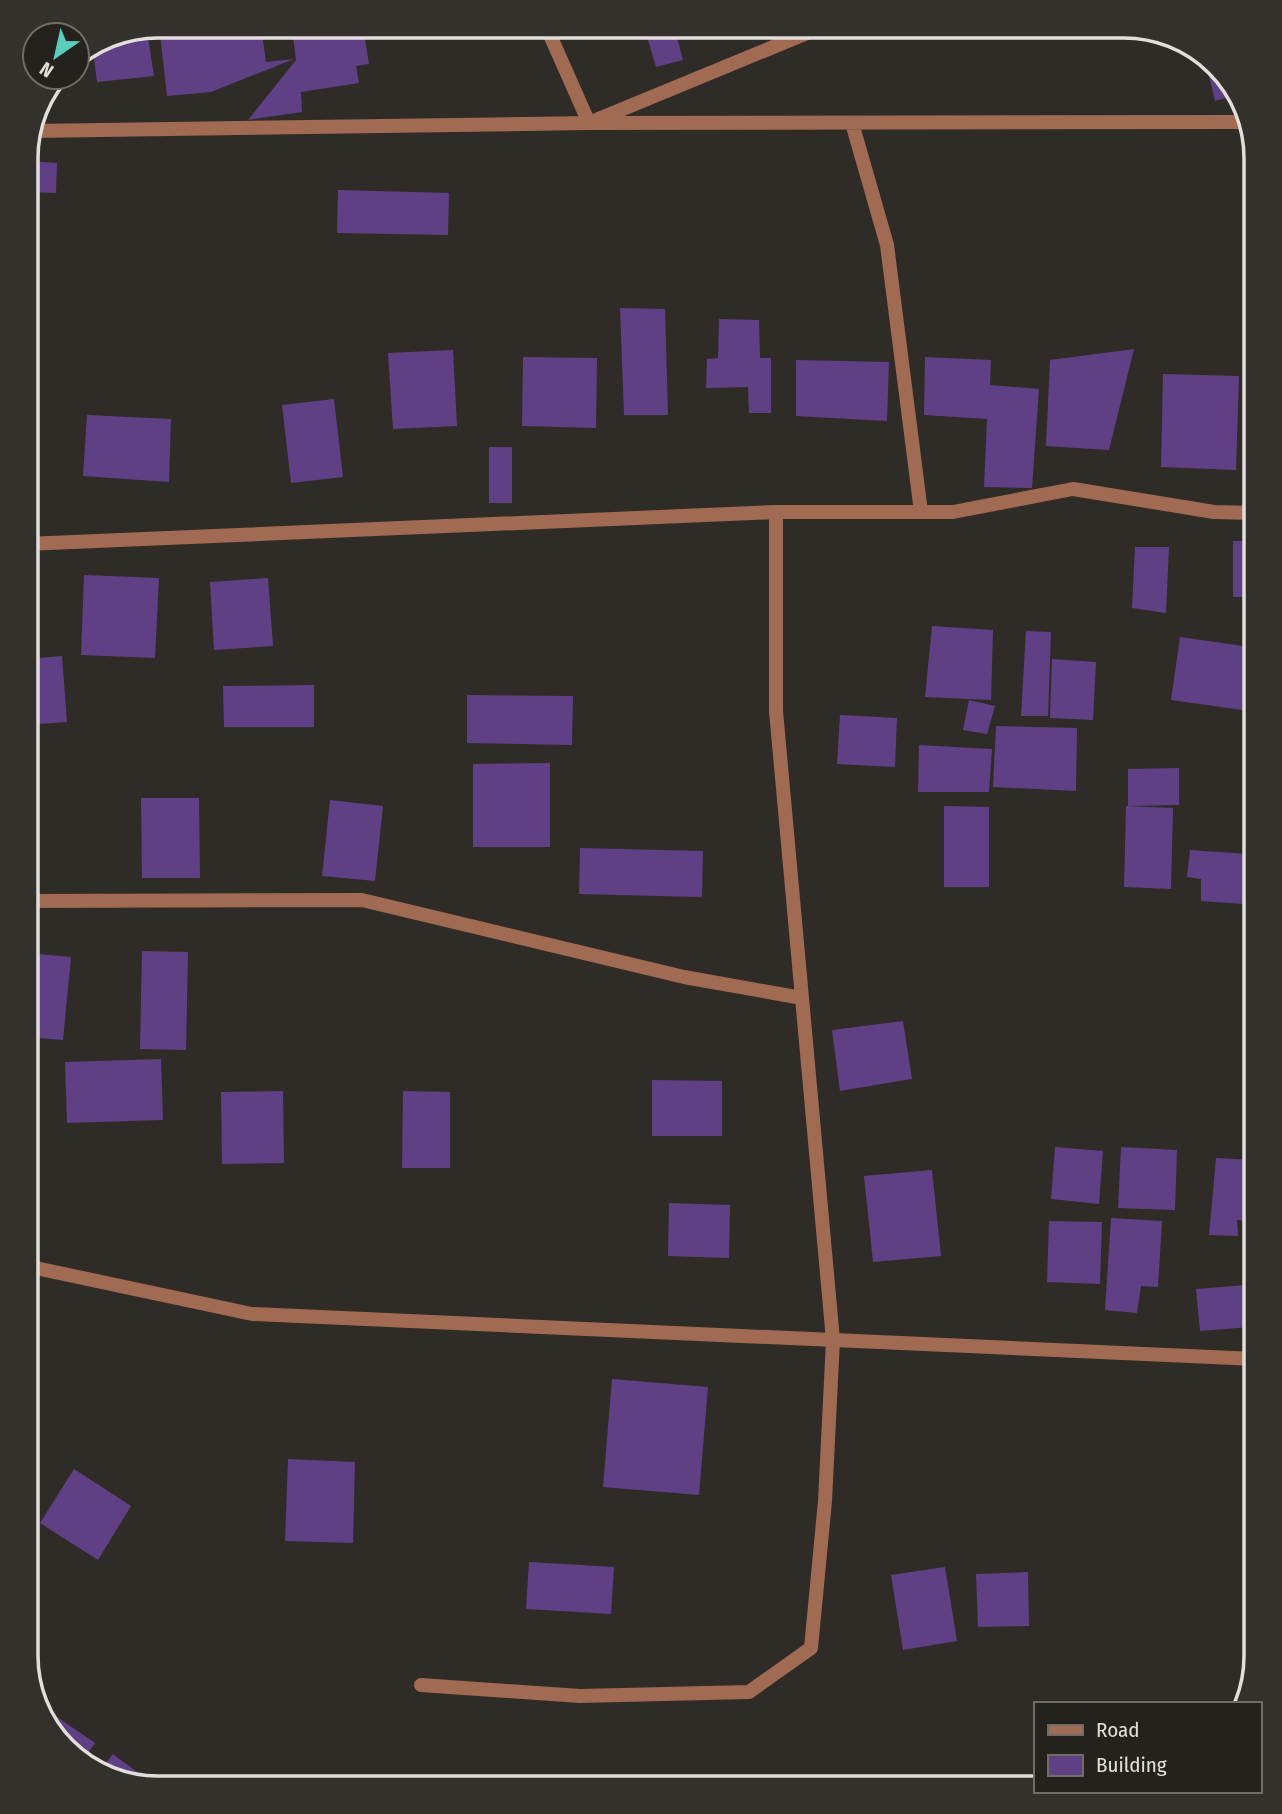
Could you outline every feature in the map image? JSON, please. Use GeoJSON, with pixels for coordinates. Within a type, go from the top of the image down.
{"type":"FeatureCollection","features":[{"type":"Feature","properties":{"kind":"street"},"geometry":{"type":"LineString","coordinates":[[551,38],[589,123]]}},
{"type":"Feature","properties":{"kind":"street"},"geometry":{"type":"LineString","coordinates":[[589,123],[793,39]]}},
{"type":"Feature","properties":{"kind":"street"},"geometry":{"type":"LineString","coordinates":[[43,131],[589,123],[1237,122]]}},
{"type":"Feature","properties":{"kind":"street"},"geometry":{"type":"LineString","coordinates":[[852,123],[887,245],[921,512]]}},
{"type":"Feature","properties":{"kind":"street"},"geometry":{"type":"LineString","coordinates":[[39,543],[776,512],[953,512],[1073,489],[1214,512],[1244,513]]}},
{"type":"Feature","properties":{"kind":"street"},"geometry":{"type":"LineString","coordinates":[[421,1685],[580,1696],[749,1692],[811,1648],[825,1501],[833,1340],[776,711],[776,512]]}},
{"type":"Feature","properties":{"kind":"street"},"geometry":{"type":"LineString","coordinates":[[39,901],[362,900],[684,977],[802,998]]}},
{"type":"Feature","properties":{"kind":"street"},"geometry":{"type":"LineString","coordinates":[[38,1269],[252,1314],[1244,1358]]}},
{"type":"Feature","properties":{"kind":"building"},"geometry":{"type":"Polygon","coordinates":[[[160,38],[263,38],[266,62],[294,59],[211,92],[167,96],[160,38]]]}},
{"type":"Feature","properties":{"kind":"building"},"geometry":{"type":"Polygon","coordinates":[[[293,38],[365,38],[369,64],[356,66],[359,83],[301,92],[302,112],[248,120],[296,60],[293,38]]]}},
{"type":"Feature","properties":{"kind":"building"},"geometry":{"type":"Polygon","coordinates":[[[148,39],[154,76],[97,82],[94,58],[113,48],[148,39]]]}},
{"type":"Feature","properties":{"kind":"building"},"geometry":{"type":"Polygon","coordinates":[[[648,39],[677,39],[683,60],[656,67],[648,39]]]}},
{"type":"Feature","properties":{"kind":"building"},"geometry":{"type":"Polygon","coordinates":[[[1209,75],[1226,98],[1215,101],[1209,75]]]}},
{"type":"Feature","properties":{"kind":"building"},"geometry":{"type":"Polygon","coordinates":[[[39,162],[57,163],[56,193],[39,192],[39,162]]]}},
{"type":"Feature","properties":{"kind":"building"},"geometry":{"type":"Polygon","coordinates":[[[338,190],[449,193],[448,235],[337,233],[338,190]]]}},
{"type":"Feature","properties":{"kind":"building"},"geometry":{"type":"Polygon","coordinates":[[[620,308],[665,309],[668,415],[624,415],[620,308]]]}},
{"type":"Feature","properties":{"kind":"building"},"geometry":{"type":"Polygon","coordinates":[[[719,319],[759,320],[760,358],[771,358],[771,413],[749,413],[748,387],[706,388],[707,359],[718,358],[719,319]]]}},
{"type":"Feature","properties":{"kind":"building"},"geometry":{"type":"Polygon","coordinates":[[[1134,349],[1109,450],[1046,446],[1050,360],[1134,349]]]}},
{"type":"Feature","properties":{"kind":"building"},"geometry":{"type":"Polygon","coordinates":[[[453,350],[457,426],[393,429],[388,353],[453,350]]]}},
{"type":"Feature","properties":{"kind":"building"},"geometry":{"type":"Polygon","coordinates":[[[523,357],[597,358],[596,428],[522,426],[523,357]]]}},
{"type":"Feature","properties":{"kind":"building"},"geometry":{"type":"Polygon","coordinates":[[[925,357],[991,360],[990,385],[1039,389],[1032,488],[984,487],[987,419],[924,415],[925,357]]]}},
{"type":"Feature","properties":{"kind":"building"},"geometry":{"type":"Polygon","coordinates":[[[796,360],[889,362],[887,421],[796,416],[796,360]]]}},
{"type":"Feature","properties":{"kind":"building"},"geometry":{"type":"Polygon","coordinates":[[[1163,374],[1239,376],[1236,470],[1161,467],[1163,374]]]}},
{"type":"Feature","properties":{"kind":"building"},"geometry":{"type":"Polygon","coordinates":[[[334,399],[343,477],[291,483],[282,405],[334,399]]]}},
{"type":"Feature","properties":{"kind":"building"},"geometry":{"type":"Polygon","coordinates":[[[87,415],[171,419],[169,482],[83,476],[87,415]]]}},
{"type":"Feature","properties":{"kind":"building"},"geometry":{"type":"Polygon","coordinates":[[[489,447],[512,447],[512,503],[489,503],[489,447]]]}},
{"type":"Feature","properties":{"kind":"building"},"geometry":{"type":"Polygon","coordinates":[[[1233,541],[1244,541],[1244,597],[1233,597],[1233,541]]]}},
{"type":"Feature","properties":{"kind":"building"},"geometry":{"type":"Polygon","coordinates":[[[1135,547],[1169,547],[1166,613],[1132,608],[1135,547]]]}},
{"type":"Feature","properties":{"kind":"building"},"geometry":{"type":"Polygon","coordinates":[[[84,575],[159,578],[155,658],[81,655],[84,575]]]}},
{"type":"Feature","properties":{"kind":"building"},"geometry":{"type":"Polygon","coordinates":[[[268,578],[273,646],[214,650],[210,582],[268,578]]]}},
{"type":"Feature","properties":{"kind":"building"},"geometry":{"type":"Polygon","coordinates":[[[932,626],[993,630],[991,700],[925,697],[932,626]]]}},
{"type":"Feature","properties":{"kind":"building"},"geometry":{"type":"Polygon","coordinates":[[[1026,631],[1051,632],[1048,716],[1021,716],[1026,631]]]}},
{"type":"Feature","properties":{"kind":"building"},"geometry":{"type":"Polygon","coordinates":[[[1180,637],[1244,646],[1242,710],[1171,700],[1180,637]]]}},
{"type":"Feature","properties":{"kind":"building"},"geometry":{"type":"Polygon","coordinates":[[[62,656],[67,722],[39,724],[39,658],[62,656]]]}},
{"type":"Feature","properties":{"kind":"building"},"geometry":{"type":"Polygon","coordinates":[[[1052,659],[1096,662],[1093,720],[1050,718],[1052,659]]]}},
{"type":"Feature","properties":{"kind":"building"},"geometry":{"type":"Polygon","coordinates":[[[314,685],[314,727],[224,727],[223,686],[314,685]]]}},
{"type":"Feature","properties":{"kind":"building"},"geometry":{"type":"Polygon","coordinates":[[[467,695],[573,696],[572,745],[467,743],[467,695]]]}},
{"type":"Feature","properties":{"kind":"building"},"geometry":{"type":"Polygon","coordinates":[[[969,700],[995,706],[987,734],[963,730],[969,700]]]}},
{"type":"Feature","properties":{"kind":"building"},"geometry":{"type":"Polygon","coordinates":[[[840,715],[897,718],[895,767],[837,764],[840,715]]]}},
{"type":"Feature","properties":{"kind":"building"},"geometry":{"type":"Polygon","coordinates":[[[996,726],[1077,728],[1076,791],[993,787],[996,726]]]}},
{"type":"Feature","properties":{"kind":"building"},"geometry":{"type":"Polygon","coordinates":[[[919,745],[992,749],[989,792],[918,792],[919,745]]]}},
{"type":"Feature","properties":{"kind":"building"},"geometry":{"type":"Polygon","coordinates":[[[550,763],[550,847],[473,847],[473,764],[550,763]]]}},
{"type":"Feature","properties":{"kind":"building"},"geometry":{"type":"Polygon","coordinates":[[[1179,768],[1179,805],[1128,806],[1128,769],[1179,768]]]}},
{"type":"Feature","properties":{"kind":"building"},"geometry":{"type":"Polygon","coordinates":[[[141,798],[199,798],[200,878],[142,878],[141,798]]]}},
{"type":"Feature","properties":{"kind":"building"},"geometry":{"type":"Polygon","coordinates":[[[330,800],[383,806],[375,881],[322,876],[330,800]]]}},
{"type":"Feature","properties":{"kind":"building"},"geometry":{"type":"Polygon","coordinates":[[[944,806],[989,807],[989,887],[944,887],[944,806]]]}},
{"type":"Feature","properties":{"kind":"building"},"geometry":{"type":"Polygon","coordinates":[[[1126,806],[1173,808],[1171,889],[1124,887],[1126,806]]]}},
{"type":"Feature","properties":{"kind":"building"},"geometry":{"type":"Polygon","coordinates":[[[580,848],[703,851],[702,897],[579,894],[580,848]]]}},
{"type":"Feature","properties":{"kind":"building"},"geometry":{"type":"Polygon","coordinates":[[[1190,850],[1244,854],[1244,904],[1201,901],[1201,879],[1187,877],[1190,850]]]}},
{"type":"Feature","properties":{"kind":"building"},"geometry":{"type":"Polygon","coordinates":[[[142,951],[188,952],[186,1050],[140,1049],[142,951]]]}},
{"type":"Feature","properties":{"kind":"building"},"geometry":{"type":"Polygon","coordinates":[[[38,954],[71,957],[63,1040],[38,1038],[38,954]]]}},
{"type":"Feature","properties":{"kind":"building"},"geometry":{"type":"Polygon","coordinates":[[[903,1021],[912,1079],[840,1091],[832,1030],[903,1021]]]}},
{"type":"Feature","properties":{"kind":"building"},"geometry":{"type":"Polygon","coordinates":[[[161,1059],[163,1120],[67,1123],[65,1062],[161,1059]]]}},
{"type":"Feature","properties":{"kind":"building"},"geometry":{"type":"Polygon","coordinates":[[[652,1080],[722,1081],[722,1136],[652,1136],[652,1080]]]}},
{"type":"Feature","properties":{"kind":"building"},"geometry":{"type":"Polygon","coordinates":[[[283,1091],[284,1163],[222,1164],[221,1092],[283,1091]]]}},
{"type":"Feature","properties":{"kind":"building"},"geometry":{"type":"Polygon","coordinates":[[[403,1091],[450,1092],[450,1168],[402,1168],[403,1091]]]}},
{"type":"Feature","properties":{"kind":"building"},"geometry":{"type":"Polygon","coordinates":[[[1055,1147],[1103,1151],[1099,1204],[1051,1199],[1055,1147]]]}},
{"type":"Feature","properties":{"kind":"building"},"geometry":{"type":"Polygon","coordinates":[[[1121,1147],[1177,1150],[1175,1210],[1118,1208],[1121,1147]]]}},
{"type":"Feature","properties":{"kind":"building"},"geometry":{"type":"Polygon","coordinates":[[[1216,1158],[1244,1159],[1244,1221],[1237,1220],[1238,1236],[1209,1235],[1216,1158]]]}},
{"type":"Feature","properties":{"kind":"building"},"geometry":{"type":"Polygon","coordinates":[[[932,1170],[941,1256],[873,1262],[864,1176],[932,1170]]]}},
{"type":"Feature","properties":{"kind":"building"},"geometry":{"type":"Polygon","coordinates":[[[669,1203],[730,1205],[729,1258],[668,1256],[669,1203]]]}},
{"type":"Feature","properties":{"kind":"building"},"geometry":{"type":"Polygon","coordinates":[[[1111,1218],[1162,1221],[1158,1287],[1141,1286],[1137,1313],[1105,1310],[1111,1218]]]}},
{"type":"Feature","properties":{"kind":"building"},"geometry":{"type":"Polygon","coordinates":[[[1049,1221],[1102,1222],[1100,1284],[1047,1282],[1049,1221]]]}},
{"type":"Feature","properties":{"kind":"building"},"geometry":{"type":"Polygon","coordinates":[[[1244,1285],[1244,1327],[1200,1331],[1196,1289],[1244,1285]]]}},
{"type":"Feature","properties":{"kind":"building"},"geometry":{"type":"Polygon","coordinates":[[[612,1379],[708,1387],[699,1495],[603,1487],[612,1379]]]}},
{"type":"Feature","properties":{"kind":"building"},"geometry":{"type":"Polygon","coordinates":[[[288,1459],[355,1462],[353,1543],[285,1541],[288,1459]]]}},
{"type":"Feature","properties":{"kind":"building"},"geometry":{"type":"Polygon","coordinates":[[[74,1469],[131,1506],[98,1560],[40,1523],[74,1469]]]}},
{"type":"Feature","properties":{"kind":"building"},"geometry":{"type":"Polygon","coordinates":[[[529,1562],[614,1567],[611,1614],[526,1609],[529,1562]]]}},
{"type":"Feature","properties":{"kind":"building"},"geometry":{"type":"Polygon","coordinates":[[[945,1567],[957,1641],[903,1650],[891,1575],[945,1567]]]}},
{"type":"Feature","properties":{"kind":"building"},"geometry":{"type":"Polygon","coordinates":[[[1028,1572],[1029,1626],[978,1627],[976,1574],[1028,1572]]]}},
{"type":"Feature","properties":{"kind":"building"},"geometry":{"type":"Polygon","coordinates":[[[56,1716],[95,1743],[88,1752],[68,1734],[56,1716]]]}},
{"type":"Feature","properties":{"kind":"building"},"geometry":{"type":"Polygon","coordinates":[[[113,1754],[139,1774],[120,1769],[106,1763],[113,1754]]]}}]}
